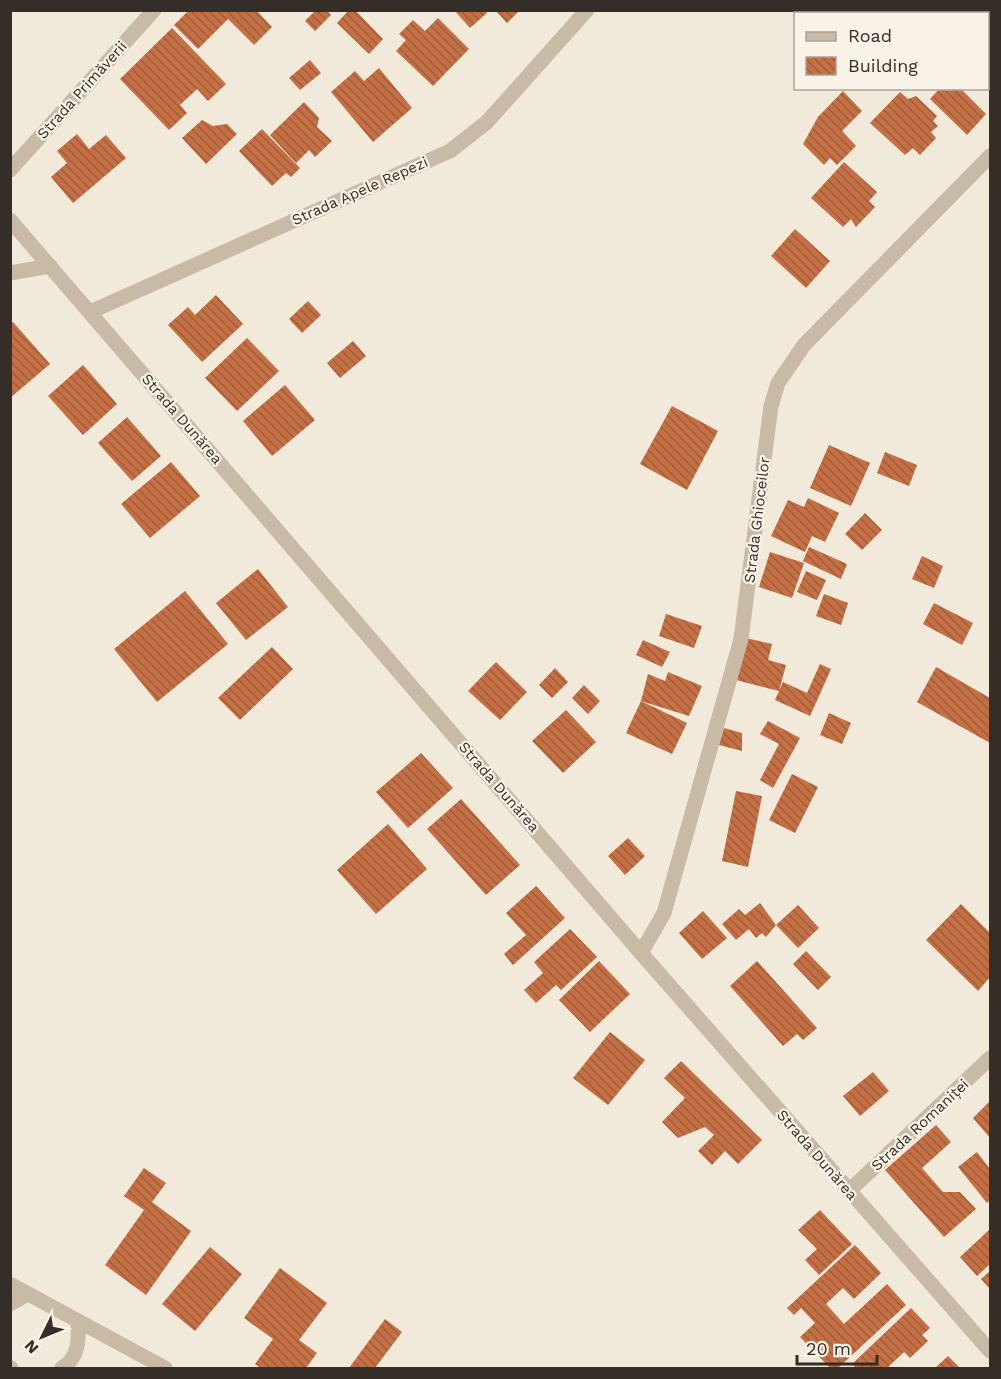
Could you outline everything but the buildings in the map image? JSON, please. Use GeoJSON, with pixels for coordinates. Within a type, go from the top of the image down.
{"type":"FeatureCollection","features":[{"type":"Feature","properties":{"kind":"street","name":"Strada Primăverii"},"geometry":{"type":"LineString","coordinates":[[10,170],[154,10]]}},
{"type":"Feature","properties":{"kind":"street","name":"Strada Apele Repezi"},"geometry":{"type":"LineString","coordinates":[[90,312],[450,151],[487,122],[588,10]]}},
{"type":"Feature","properties":{"kind":"street","name":"Strada Ghioceilor"},"geometry":{"type":"LineString","coordinates":[[641,953],[664,913],[741,639],[771,406],[778,383],[804,345],[990,156]]}},
{"type":"Feature","properties":{"kind":"street","name":"Strada Dunărea"},"geometry":{"type":"LineString","coordinates":[[10,220],[641,953],[990,1352]]}},
{"type":"Feature","properties":{"kind":"street"},"geometry":{"type":"LineString","coordinates":[[10,273],[50,266]]}},
{"type":"Feature","properties":{"kind":"street","name":"Strada Romaniței"},"geometry":{"type":"LineString","coordinates":[[849,1191],[990,1058]]}},
{"type":"Feature","properties":{"kind":"street"},"geometry":{"type":"LineString","coordinates":[[10,1284],[165,1368]]}},
{"type":"Feature","properties":{"kind":"street"},"geometry":{"type":"LineString","coordinates":[[10,1304],[28,1294]]}},
{"type":"Feature","properties":{"kind":"street"},"geometry":{"type":"LineString","coordinates":[[62,1368],[69,1364],[79,1344],[78,1321]]}}]}
